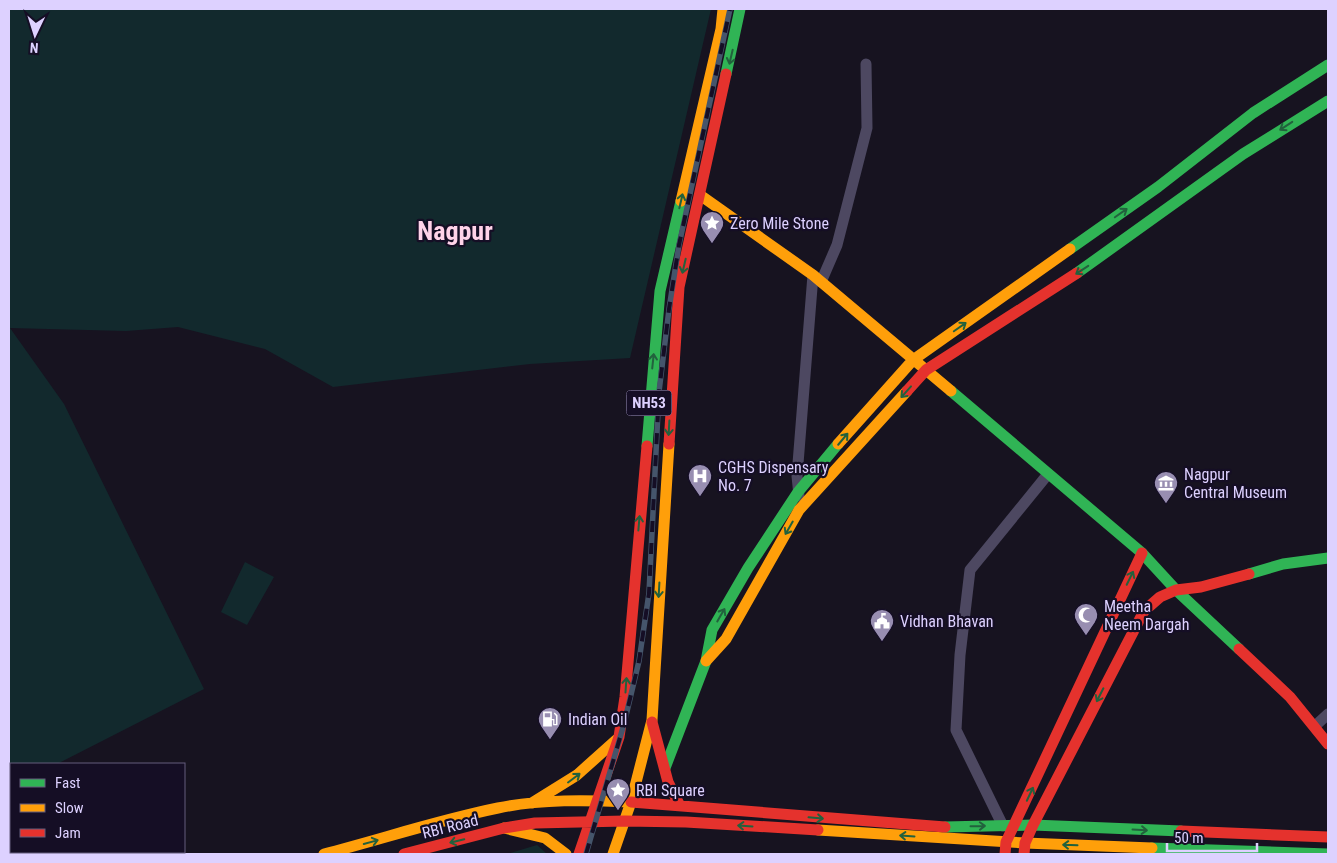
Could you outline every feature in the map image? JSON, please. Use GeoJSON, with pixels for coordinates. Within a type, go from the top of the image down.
{"type":"FeatureCollection","features":[{"type":"Feature","properties":{"kind":"main road","name":"NH53"},"geometry":{"type":"LineString","coordinates":[[598,800],[619,737],[625,697],[660,291],[721,29],[723,9]]}},
{"type":"Feature","properties":{"kind":"main road","name":"NH53"},"geometry":{"type":"LineString","coordinates":[[631,802],[652,720],[679,287],[740,9]]}},
{"type":"Feature","properties":{"kind":"main road"},"geometry":{"type":"LineString","coordinates":[[665,768],[706,661],[712,630],[748,568],[798,492],[865,412],[913,360],[1162,185],[1254,113],[1328,65]]}},
{"type":"Feature","properties":{"kind":"main road"},"geometry":{"type":"LineString","coordinates":[[706,661],[726,639],[799,510],[926,370],[1104,255],[1244,154],[1328,101]]}},
{"type":"Feature","properties":{"kind":"main road"},"geometry":{"type":"LineString","coordinates":[[700,196],[817,279],[1142,553],[1176,590],[1269,676],[1315,726],[1328,744]]}},
{"type":"Feature","properties":{"kind":"main road"},"geometry":{"type":"LineString","coordinates":[[1092,233],[1104,255]]}},
{"type":"Feature","properties":{"kind":"main road"},"geometry":{"type":"LineString","coordinates":[[1005,854],[1006,842],[1016,825],[1142,553]]}},
{"type":"Feature","properties":{"kind":"main road"},"geometry":{"type":"LineString","coordinates":[[1025,849],[1034,825],[1144,611],[1160,597],[1176,590],[1201,587],[1283,564],[1328,558]]}},
{"type":"Feature","properties":{"kind":"main road"},"geometry":{"type":"LineString","coordinates":[[652,720],[668,782],[680,806]]}},
{"type":"Feature","properties":{"kind":"main road"},"geometry":{"type":"LineString","coordinates":[[532,803],[554,793],[573,779],[596,761],[619,737]]}},
{"type":"Feature","properties":{"kind":"main road"},"geometry":{"type":"LineString","coordinates":[[324,854],[498,808],[532,803],[598,800],[930,827],[1034,825],[1328,837]]}},
{"type":"Feature","properties":{"kind":"main road"},"geometry":{"type":"LineString","coordinates":[[579,854],[598,800]]}},
{"type":"Feature","properties":{"kind":"main road"},"geometry":{"type":"LineString","coordinates":[[613,854],[631,802]]}},
{"type":"Feature","properties":{"kind":"main road","name":"RBI Road"},"geometry":{"type":"LineString","coordinates":[[404,854],[504,828],[535,823],[590,822],[686,822],[1006,842],[1025,849],[1328,854]]}},
{"type":"Feature","properties":{"kind":"main road"},"geometry":{"type":"LineString","coordinates":[[504,828],[531,833],[554,841],[566,854]]}},
{"type":"Feature","properties":{"kind":"street"},"geometry":{"type":"LineString","coordinates":[[799,510],[798,466],[817,279],[837,245],[867,128],[866,64]]}},
{"type":"Feature","properties":{"kind":"street"},"geometry":{"type":"LineString","coordinates":[[1003,826],[956,730],[960,655],[970,570],[1048,474]]}},
{"type":"Feature","properties":{"kind":"street"},"geometry":{"type":"LineString","coordinates":[[1315,726],[1328,714]]}},
{"type":"Feature","properties":{"kind":"green space"},"geometry":{"type":"Polygon","coordinates":[[[9,9],[711,9],[630,358],[530,364],[333,387],[265,349],[178,327],[126,331],[10,328],[64,404],[204,689],[59,763],[10,763],[9,789],[9,9]]]}},
{"type":"Feature","properties":{"kind":"green space"},"geometry":{"type":"Polygon","coordinates":[[[245,562],[274,577],[247,625],[221,612],[245,562]]]}},
{"type":"Feature","properties":{"kind":"green space"},"geometry":{"type":"Polygon","coordinates":[[[537,845],[547,854],[507,854],[537,845]]]}},
{"type":"Feature","properties":{"kind":"railway"},"geometry":{"type":"LineString","coordinates":[[586,854],[624,724],[639,661],[649,593],[659,392],[669,309],[679,245],[730,9]]}},
{"type":"Feature","properties":{"kind":"traffic: fast"},"geometry":{"type":"LineString","coordinates":[[726,74],[740,9]]}},
{"type":"Feature","properties":{"kind":"traffic: fast"},"geometry":{"type":"LineString","coordinates":[[1070,249],[1158,187],[1253,113],[1328,65]]}},
{"type":"Feature","properties":{"kind":"traffic: fast"},"geometry":{"type":"LineString","coordinates":[[1077,273],[1243,154],[1328,101]]}},
{"type":"Feature","properties":{"kind":"traffic: fast"},"geometry":{"type":"LineString","coordinates":[[647,446],[660,291],[681,201]]}},
{"type":"Feature","properties":{"kind":"traffic: fast"},"geometry":{"type":"LineString","coordinates":[[951,391],[1142,553],[1176,590],[1239,649]]}},
{"type":"Feature","properties":{"kind":"traffic: fast"},"geometry":{"type":"LineString","coordinates":[[665,768],[706,661],[712,630],[748,568],[798,492],[838,444]]}},
{"type":"Feature","properties":{"kind":"traffic: fast"},"geometry":{"type":"LineString","coordinates":[[1249,574],[1283,564],[1328,558]]}},
{"type":"Feature","properties":{"kind":"traffic: fast"},"geometry":{"type":"LineString","coordinates":[[945,827],[1033,825],[1181,831]]}},
{"type":"Feature","properties":{"kind":"traffic: fast"},"geometry":{"type":"LineString","coordinates":[[1152,848],[1328,854]]}},
{"type":"Feature","properties":{"kind":"traffic: slow"},"geometry":{"type":"LineString","coordinates":[[681,201],[721,29],[723,9]]}},
{"type":"Feature","properties":{"kind":"traffic: slow"},"geometry":{"type":"LineString","coordinates":[[700,195],[813,275],[951,391]]}},
{"type":"Feature","properties":{"kind":"traffic: slow"},"geometry":{"type":"LineString","coordinates":[[838,444],[913,360],[1070,249]]}},
{"type":"Feature","properties":{"kind":"traffic: slow"},"geometry":{"type":"LineString","coordinates":[[706,661],[726,639],[799,510],[907,391]]}},
{"type":"Feature","properties":{"kind":"traffic: slow"},"geometry":{"type":"LineString","coordinates":[[613,854],[631,802],[652,720],[669,444]]}},
{"type":"Feature","properties":{"kind":"traffic: slow"},"geometry":{"type":"LineString","coordinates":[[532,803],[577,775],[616,740]]}},
{"type":"Feature","properties":{"kind":"traffic: slow"},"geometry":{"type":"LineString","coordinates":[[324,854],[454,818],[514,805],[564,801],[631,802]]}},
{"type":"Feature","properties":{"kind":"traffic: slow"},"geometry":{"type":"LineString","coordinates":[[504,828],[545,838],[566,854]]}},
{"type":"Feature","properties":{"kind":"traffic: slow"},"geometry":{"type":"LineString","coordinates":[[818,830],[1025,843],[1152,848]]}},
{"type":"Feature","properties":{"kind":"traffic: jam"},"geometry":{"type":"LineString","coordinates":[[669,444],[679,287],[726,74]]}},
{"type":"Feature","properties":{"kind":"traffic: jam"},"geometry":{"type":"LineString","coordinates":[[907,391],[926,370],[1077,273]]}},
{"type":"Feature","properties":{"kind":"traffic: jam"},"geometry":{"type":"LineString","coordinates":[[579,854],[619,737],[625,697],[647,446]]}},
{"type":"Feature","properties":{"kind":"traffic: jam"},"geometry":{"type":"LineString","coordinates":[[1005,854],[1006,842],[1142,553]]}},
{"type":"Feature","properties":{"kind":"traffic: jam"},"geometry":{"type":"LineString","coordinates":[[1024,854],[1025,843],[1033,825],[1144,611],[1160,597],[1176,590],[1201,587],[1249,574]]}},
{"type":"Feature","properties":{"kind":"traffic: jam"},"geometry":{"type":"LineString","coordinates":[[1239,649],[1290,697],[1328,744]]}},
{"type":"Feature","properties":{"kind":"traffic: jam"},"geometry":{"type":"LineString","coordinates":[[652,722],[668,782],[680,806]]}},
{"type":"Feature","properties":{"kind":"traffic: jam"},"geometry":{"type":"LineString","coordinates":[[631,802],[945,827]]}},
{"type":"Feature","properties":{"kind":"traffic: jam"},"geometry":{"type":"LineString","coordinates":[[625,821],[686,822],[818,830]]}},
{"type":"Feature","properties":{"kind":"traffic: jam"},"geometry":{"type":"LineString","coordinates":[[404,854],[504,828],[535,823],[625,821]]}},
{"type":"Feature","properties":{"kind":"traffic: jam"},"geometry":{"type":"LineString","coordinates":[[1181,831],[1328,837]]}},
{"type":"Feature","properties":{"kind":"place","name":"Zero Mile Stone"},"geometry":{"type":"Point","coordinates":[712,244]}},
{"type":"Feature","properties":{"kind":"place","name":"CGHS Dispensary No. 7"},"geometry":{"type":"Point","coordinates":[700,497]}},
{"type":"Feature","properties":{"kind":"place","name":"Nagpur Central Museum"},"geometry":{"type":"Point","coordinates":[1166,504]}},
{"type":"Feature","properties":{"kind":"place","name":"Meetha Neem Dargah"},"geometry":{"type":"Point","coordinates":[1086,636]}},
{"type":"Feature","properties":{"kind":"place","name":"Vidhan Bhavan"},"geometry":{"type":"Point","coordinates":[882,642]}},
{"type":"Feature","properties":{"kind":"place","name":"Indian Oil"},"geometry":{"type":"Point","coordinates":[550,740]}},
{"type":"Feature","properties":{"kind":"place","name":"RBI Square"},"geometry":{"type":"Point","coordinates":[618,811]}},
{"type":"Feature","properties":{"kind":"district","name":"Nagpur"},"geometry":{"type":"Point","coordinates":[455,231]}}]}
